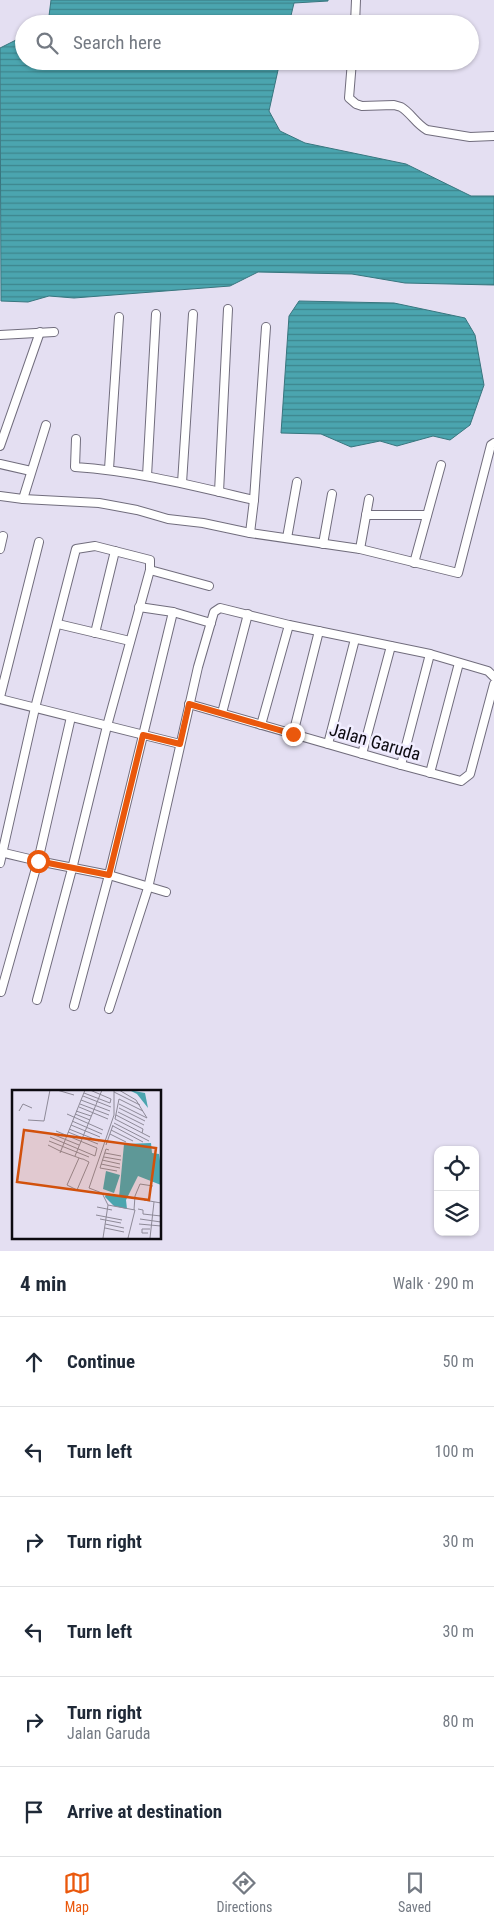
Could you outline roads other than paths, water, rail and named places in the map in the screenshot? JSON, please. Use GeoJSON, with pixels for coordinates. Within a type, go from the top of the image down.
{"type":"FeatureCollection","features":[{"type":"Feature","properties":{"kind":"street"},"geometry":{"type":"LineString","coordinates":[[355,15],[356,0]]}},
{"type":"Feature","properties":{"kind":"street"},"geometry":{"type":"LineString","coordinates":[[351,70],[349,98],[356,104],[401,107],[427,130],[470,137],[494,136]]}},
{"type":"Feature","properties":{"kind":"street"},"geometry":{"type":"LineString","coordinates":[[219,492],[228,309]]}},
{"type":"Feature","properties":{"kind":"street"},"geometry":{"type":"LineString","coordinates":[[147,476],[156,314]]}},
{"type":"Feature","properties":{"kind":"street"},"geometry":{"type":"LineString","coordinates":[[182,483],[193,314]]}},
{"type":"Feature","properties":{"kind":"street"},"geometry":{"type":"LineString","coordinates":[[109,469],[119,317]]}},
{"type":"Feature","properties":{"kind":"street"},"geometry":{"type":"LineString","coordinates":[[250,533],[266,327]]}},
{"type":"Feature","properties":{"kind":"street"},"geometry":{"type":"LineString","coordinates":[[0,446],[40,332]]}},
{"type":"Feature","properties":{"kind":"street"},"geometry":{"type":"LineString","coordinates":[[0,335],[54,332]]}},
{"type":"Feature","properties":{"kind":"street"},"geometry":{"type":"LineString","coordinates":[[23,499],[46,425]]}},
{"type":"Feature","properties":{"kind":"street"},"geometry":{"type":"LineString","coordinates":[[76,439],[75,467],[109,469],[147,476],[254,500]]}},
{"type":"Feature","properties":{"kind":"street"},"geometry":{"type":"LineString","coordinates":[[0,496],[99,503],[138,510],[168,519],[360,549],[458,573],[491,445],[494,443]]}},
{"type":"Feature","properties":{"kind":"street"},"geometry":{"type":"LineString","coordinates":[[0,464],[31,471]]}},
{"type":"Feature","properties":{"kind":"street"},"geometry":{"type":"LineString","coordinates":[[414,563],[440,466]]}},
{"type":"Feature","properties":{"kind":"street"},"geometry":{"type":"LineString","coordinates":[[287,538],[297,482]]}},
{"type":"Feature","properties":{"kind":"street"},"geometry":{"type":"LineString","coordinates":[[323,544],[332,494]]}},
{"type":"Feature","properties":{"kind":"street"},"geometry":{"type":"LineString","coordinates":[[360,549],[369,499]]}},
{"type":"Feature","properties":{"kind":"street"},"geometry":{"type":"LineString","coordinates":[[366,515],[427,515]]}},
{"type":"Feature","properties":{"kind":"street"},"geometry":{"type":"LineString","coordinates":[[0,549],[3,536]]}},
{"type":"Feature","properties":{"kind":"street"},"geometry":{"type":"LineString","coordinates":[[39,542],[0,698],[180,744]]}},
{"type":"Feature","properties":{"kind":"street"},"geometry":{"type":"LineString","coordinates":[[0,863],[35,708],[76,549],[95,546],[150,560],[150,570],[107,726],[72,869],[36,1000]]}},
{"type":"Feature","properties":{"kind":"street"},"geometry":{"type":"LineString","coordinates":[[95,633],[115,552]]}},
{"type":"Feature","properties":{"kind":"street"},"geometry":{"type":"LineString","coordinates":[[150,570],[209,586]]}},
{"type":"Feature","properties":{"kind":"street"},"geometry":{"type":"LineString","coordinates":[[139,607],[173,612],[211,623]]}},
{"type":"Feature","properties":{"kind":"street"},"geometry":{"type":"LineString","coordinates":[[109,1009],[148,888],[189,704],[214,612],[220,608],[318,632],[430,654],[488,670],[494,677]]}},
{"type":"Feature","properties":{"kind":"street"},"geometry":{"type":"LineString","coordinates":[[74,1006],[109,875],[173,612]]}},
{"type":"Feature","properties":{"kind":"street"},"geometry":{"type":"LineString","coordinates":[[222,713],[248,614]]}},
{"type":"Feature","properties":{"kind":"street"},"geometry":{"type":"LineString","coordinates":[[58,624],[130,642]]}},
{"type":"Feature","properties":{"kind":"street"},"geometry":{"type":"LineString","coordinates":[[261,725],[288,625]]}},
{"type":"Feature","properties":{"kind":"street"},"geometry":{"type":"LineString","coordinates":[[293,734],[318,632]]}},
{"type":"Feature","properties":{"kind":"street"},"geometry":{"type":"LineString","coordinates":[[328,744],[355,639]]}},
{"type":"Feature","properties":{"kind":"street"},"geometry":{"type":"LineString","coordinates":[[362,754],[391,646]]}},
{"type":"Feature","properties":{"kind":"street"},"geometry":{"type":"LineString","coordinates":[[401,765],[430,654]]}},
{"type":"Feature","properties":{"kind":"street"},"geometry":{"type":"LineString","coordinates":[[430,773],[459,663]]}},
{"type":"Feature","properties":{"kind":"street","name":"Jalan Garuda"},"geometry":{"type":"LineString","coordinates":[[189,704],[401,765],[462,780],[466,779],[470,774],[494,684]]}},
{"type":"Feature","properties":{"kind":"street"},"geometry":{"type":"LineString","coordinates":[[1,992],[38,861],[71,717]]}},
{"type":"Feature","properties":{"kind":"street"},"geometry":{"type":"LineString","coordinates":[[2,852],[72,869],[109,875],[166,892]]}},
{"type":"Feature","properties":{"kind":"water"},"geometry":{"type":"Polygon","coordinates":[[[51,0],[328,0],[294,3],[291,15],[49,15],[51,0]]]}},
{"type":"Feature","properties":{"kind":"water"},"geometry":{"type":"Polygon","coordinates":[[[15,40],[15,70],[278,70],[269,111],[280,131],[305,143],[406,164],[471,196],[494,196],[494,285],[405,283],[352,274],[258,272],[230,286],[74,298],[49,296],[28,302],[1,301],[0,48],[15,40]]]}},
{"type":"Feature","properties":{"kind":"water"},"geometry":{"type":"Polygon","coordinates":[[[299,301],[394,303],[465,318],[475,335],[484,385],[470,425],[450,440],[433,436],[397,446],[380,441],[351,447],[321,434],[281,433],[289,316],[299,301]]]}}]}
